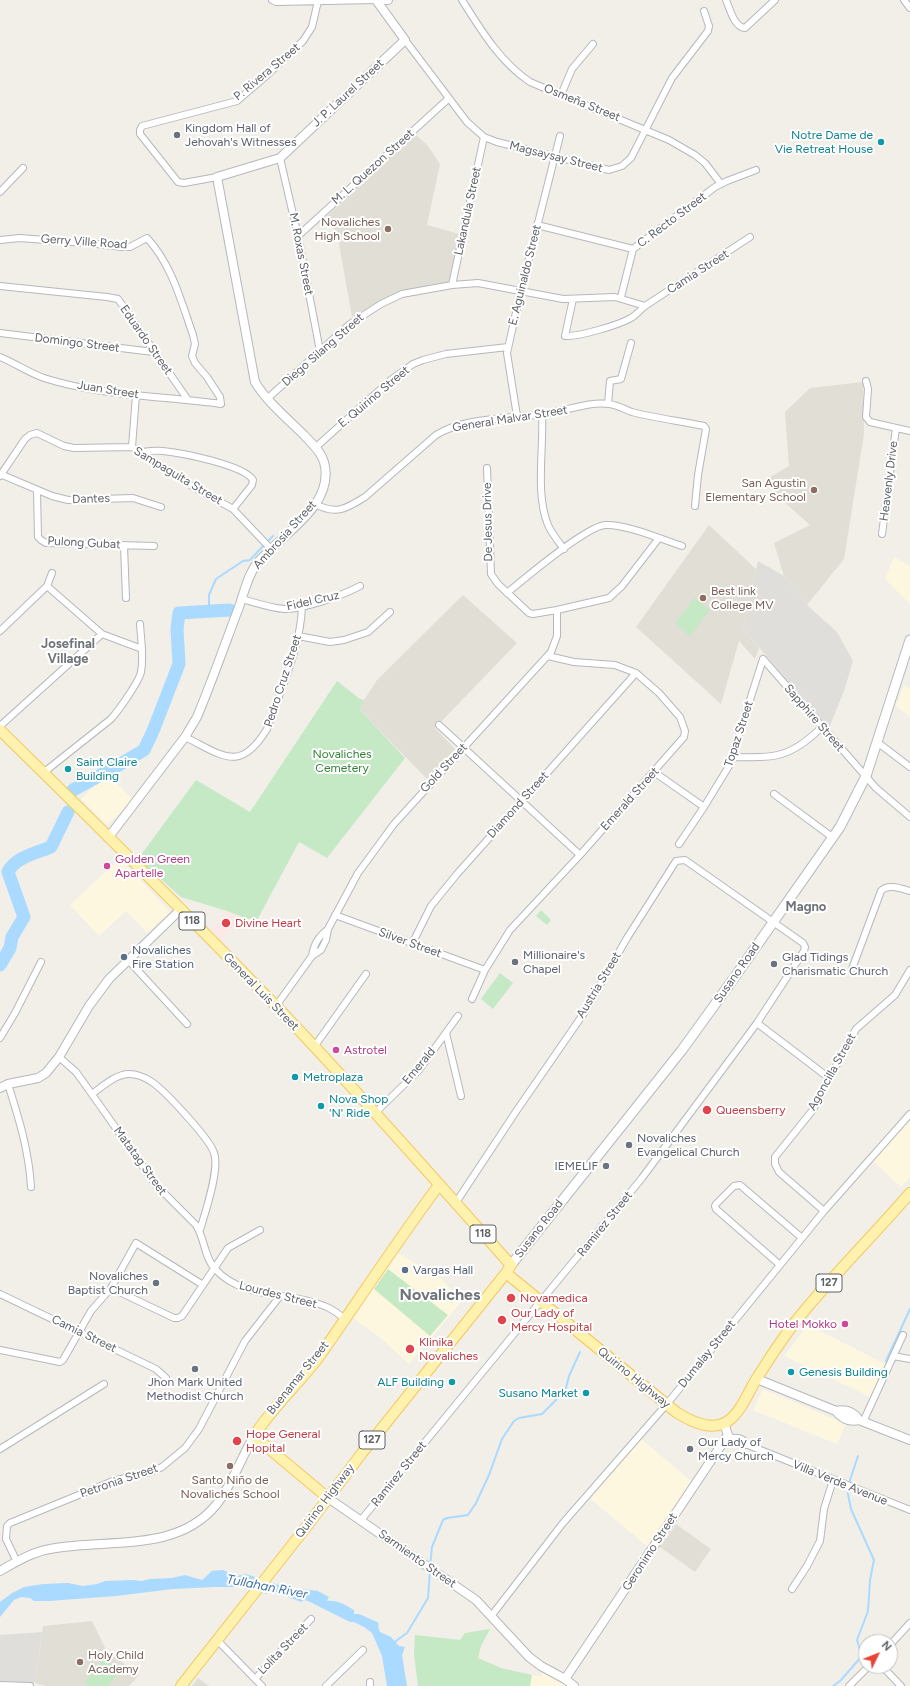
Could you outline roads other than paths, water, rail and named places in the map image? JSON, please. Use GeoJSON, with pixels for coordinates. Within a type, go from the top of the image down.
{"type":"FeatureCollection","features":[{"type":"Feature","properties":{"kind":"main road","name":"Susano Road"},"geometry":{"type":"LineString","coordinates":[[508,1269],[682,1050],[832,838],[866,776],[910,640]]}},
{"type":"Feature","properties":{"kind":"main road","name":"General Luis Street"},"geometry":{"type":"LineString","coordinates":[[0,730],[181,909],[276,1006],[376,1113],[439,1185],[508,1269]]}},
{"type":"Feature","properties":{"kind":"main road","name":"Buenamar Street"},"geometry":{"type":"LineString","coordinates":[[254,1436],[272,1410],[309,1369],[439,1185]]}},
{"type":"Feature","properties":{"kind":"main road","name":"127"},"geometry":{"type":"LineString","coordinates":[[724,1423],[737,1412],[796,1321],[910,1193]]}},
{"type":"Feature","properties":{"kind":"main road","name":"Quirino Highway"},"geometry":{"type":"LineString","coordinates":[[181,1686],[362,1453],[508,1269],[541,1301],[666,1405],[684,1417],[701,1423],[711,1425],[724,1423]]}},
{"type":"Feature","properties":{"kind":"main road","name":"Sarmiento Street"},"geometry":{"type":"LineString","coordinates":[[254,1436],[328,1498]]}},
{"type":"Feature","properties":{"kind":"street","name":"Magsaysay Street"},"geometry":{"type":"LineString","coordinates":[[376,0],[448,99],[467,122],[484,137],[497,142],[602,169],[622,166],[631,158],[672,78],[709,29],[704,11]]}},
{"type":"Feature","properties":{"kind":"street"},"geometry":{"type":"LineString","coordinates":[[274,1],[388,0]]}},
{"type":"Feature","properties":{"kind":"street","name":"Osmeña Street"},"geometry":{"type":"LineString","coordinates":[[462,0],[497,52],[517,73],[530,82],[646,129],[669,140],[695,155],[705,164],[721,184]]}},
{"type":"Feature","properties":{"kind":"street"},"geometry":{"type":"LineString","coordinates":[[726,0],[736,24],[742,28],[747,27],[775,0]]}},
{"type":"Feature","properties":{"kind":"street"},"geometry":{"type":"LineString","coordinates":[[904,0],[910,8]]}},
{"type":"Feature","properties":{"kind":"street","name":"P. Rivera Street"},"geometry":{"type":"LineString","coordinates":[[142,126],[236,101],[266,76],[303,41],[312,27],[318,1]]}},
{"type":"Feature","properties":{"kind":"street","name":"J. P. Laurel Street"},"geometry":{"type":"LineString","coordinates":[[142,126],[140,134],[178,182],[184,183],[217,177],[280,158],[405,40]]}},
{"type":"Feature","properties":{"kind":"street"},"geometry":{"type":"LineString","coordinates":[[561,95],[572,69],[593,44]]}},
{"type":"Feature","properties":{"kind":"street","name":"M. L. Quezon Street"},"geometry":{"type":"LineString","coordinates":[[298,236],[448,99]]}},
{"type":"Feature","properties":{"kind":"street","name":"E. Aguinaldo Street"},"geometry":{"type":"LineString","coordinates":[[517,416],[507,360],[508,347],[520,290],[560,136]]}},
{"type":"Feature","properties":{"kind":"street","name":"Lakandula Street"},"geometry":{"type":"LineString","coordinates":[[452,285],[484,137]]}},
{"type":"Feature","properties":{"kind":"street","name":"M. Roxas Street"},"geometry":{"type":"LineString","coordinates":[[280,158],[298,236],[320,350]]}},
{"type":"Feature","properties":{"kind":"street"},"geometry":{"type":"LineString","coordinates":[[0,192],[23,168]]}},
{"type":"Feature","properties":{"kind":"street","name":"C. Recto Street"},"geometry":{"type":"LineString","coordinates":[[537,225],[633,249],[721,184],[756,170]]}},
{"type":"Feature","properties":{"kind":"street","name":"Ambrosia Street"},"geometry":{"type":"LineString","coordinates":[[108,838],[185,737],[197,717],[253,569],[269,547],[303,519],[322,493],[326,480],[324,460],[316,447],[268,398],[255,382],[217,177]]}},
{"type":"Feature","properties":{"kind":"street","name":"Camia Street"},"geometry":{"type":"LineString","coordinates":[[573,299],[565,336],[577,336],[621,323],[750,237]]}},
{"type":"Feature","properties":{"kind":"street","name":"Gerry Ville Road"},"geometry":{"type":"LineString","coordinates":[[0,240],[4,238],[20,238],[130,247],[147,238],[156,248],[169,269],[193,335],[195,344],[192,356],[194,364],[207,377],[220,398],[220,404]]}},
{"type":"Feature","properties":{"kind":"street"},"geometry":{"type":"LineString","coordinates":[[621,298],[633,249]]}},
{"type":"Feature","properties":{"kind":"street","name":"Diego Silang Street"},"geometry":{"type":"LineString","coordinates":[[268,398],[350,324],[381,304],[402,294],[452,285],[478,283],[555,298],[621,298],[645,306]]}},
{"type":"Feature","properties":{"kind":"street","name":"Eduardo Street"},"geometry":{"type":"LineString","coordinates":[[0,286],[118,299],[153,352],[188,400]]}},
{"type":"Feature","properties":{"kind":"street","name":"Domingo Street"},"geometry":{"type":"LineString","coordinates":[[0,333],[153,352]]}},
{"type":"Feature","properties":{"kind":"street"},"geometry":{"type":"LineString","coordinates":[[608,404],[610,381],[621,379],[631,343]]}},
{"type":"Feature","properties":{"kind":"street","name":"E. Quirino Street"},"geometry":{"type":"LineString","coordinates":[[316,447],[392,379],[413,364],[446,354],[508,347]]}},
{"type":"Feature","properties":{"kind":"street"},"geometry":{"type":"LineString","coordinates":[[0,349],[1,357]]}},
{"type":"Feature","properties":{"kind":"street","name":"Juan Street"},"geometry":{"type":"LineString","coordinates":[[1,357],[42,378],[50,380],[136,395],[220,404]]}},
{"type":"Feature","properties":{"kind":"street","name":"Heavenly Drive"},"geometry":{"type":"LineString","coordinates":[[866,381],[868,389],[867,420],[910,431]]}},
{"type":"Feature","properties":{"kind":"street"},"geometry":{"type":"LineString","coordinates":[[132,447],[136,395]]}},
{"type":"Feature","properties":{"kind":"street","name":"General Malvar Street"},"geometry":{"type":"LineString","coordinates":[[315,504],[329,510],[337,510],[353,504],[365,497],[436,435],[445,429],[470,423],[542,414],[594,404],[608,404],[632,412],[704,426],[706,428],[696,506]]}},
{"type":"Feature","properties":{"kind":"street"},"geometry":{"type":"LineString","coordinates":[[542,414],[541,480],[544,514],[548,526],[564,549]]}},
{"type":"Feature","properties":{"kind":"street","name":"Heavenly Drive"},"geometry":{"type":"LineString","coordinates":[[882,534],[896,428]]}},
{"type":"Feature","properties":{"kind":"street","name":"Sampaguita Street"},"geometry":{"type":"LineString","coordinates":[[0,475],[25,439],[30,435],[37,433],[64,446],[74,448],[132,447],[196,488],[233,509],[269,547]]}},
{"type":"Feature","properties":{"kind":"street"},"geometry":{"type":"LineString","coordinates":[[142,452],[163,451],[227,464],[250,476],[253,480],[252,485],[233,509]]}},
{"type":"Feature","properties":{"kind":"street","name":"De Jesus Drive"},"geometry":{"type":"LineString","coordinates":[[487,468],[489,568],[493,579],[507,594],[533,614],[603,600],[616,593],[660,538]]}},
{"type":"Feature","properties":{"kind":"street","name":"Dantes"},"geometry":{"type":"LineString","coordinates":[[0,475],[37,490],[68,500],[132,498],[161,507]]}},
{"type":"Feature","properties":{"kind":"street","name":"Pulong Gubat"},"geometry":{"type":"LineString","coordinates":[[37,490],[38,536],[46,543],[154,546]]}},
{"type":"Feature","properties":{"kind":"street"},"geometry":{"type":"LineString","coordinates":[[507,594],[589,531],[603,525],[621,527],[682,546]]}},
{"type":"Feature","properties":{"kind":"street"},"geometry":{"type":"LineString","coordinates":[[124,546],[126,598]]}},
{"type":"Feature","properties":{"kind":"street"},"geometry":{"type":"LineString","coordinates":[[0,631],[47,586],[52,573]]}},
{"type":"Feature","properties":{"kind":"street"},"geometry":{"type":"LineString","coordinates":[[47,586],[102,634],[142,649]]}},
{"type":"Feature","properties":{"kind":"street","name":"Fidel Cruz"},"geometry":{"type":"LineString","coordinates":[[242,599],[286,609],[340,595],[360,586]]}},
{"type":"Feature","properties":{"kind":"street","name":"Pedro Cruz Street"},"geometry":{"type":"LineString","coordinates":[[185,737],[228,757],[239,757],[252,749],[267,730],[298,636],[302,620],[302,606]]}},
{"type":"Feature","properties":{"kind":"street","name":"Gold Street"},"geometry":{"type":"LineString","coordinates":[[276,1006],[312,956],[321,950],[326,940],[328,929],[335,915],[358,873],[380,842],[406,810],[548,656],[554,646],[557,636],[557,610]]}},
{"type":"Feature","properties":{"kind":"street"},"geometry":{"type":"LineString","coordinates":[[298,636],[330,642],[344,640],[368,632],[390,612]]}},
{"type":"Feature","properties":{"kind":"street"},"geometry":{"type":"LineString","coordinates":[[43,772],[111,720],[119,710],[141,673],[142,649],[140,624]]}},
{"type":"Feature","properties":{"kind":"street"},"geometry":{"type":"LineString","coordinates":[[0,726],[102,634]]}},
{"type":"Feature","properties":{"kind":"street","name":"Emerald Street"},"geometry":{"type":"LineString","coordinates":[[472,999],[485,970],[510,930],[580,855],[680,743],[685,731],[680,718],[673,708],[636,673],[615,665],[574,662],[548,656]]}},
{"type":"Feature","properties":{"kind":"street","name":"Sapphire Street"},"geometry":{"type":"LineString","coordinates":[[763,659],[876,788],[910,816]]}},
{"type":"Feature","properties":{"kind":"street","name":"Topaz Street"},"geometry":{"type":"LineString","coordinates":[[679,844],[724,777],[733,756],[763,659]]}},
{"type":"Feature","properties":{"kind":"street","name":"Diamond Street"},"geometry":{"type":"LineString","coordinates":[[412,944],[423,920],[444,890],[636,673]]}},
{"type":"Feature","properties":{"kind":"street"},"geometry":{"type":"LineString","coordinates":[[439,725],[580,855]]}},
{"type":"Feature","properties":{"kind":"street"},"geometry":{"type":"LineString","coordinates":[[733,756],[763,757],[788,753],[799,747],[822,727]]}},
{"type":"Feature","properties":{"kind":"street"},"geometry":{"type":"LineString","coordinates":[[877,742],[910,767]]}},
{"type":"Feature","properties":{"kind":"street"},"geometry":{"type":"LineString","coordinates":[[654,772],[704,807]]}},
{"type":"Feature","properties":{"kind":"street"},"geometry":{"type":"LineString","coordinates":[[774,794],[832,838]]}},
{"type":"Feature","properties":{"kind":"street","name":"Austria Street"},"geometry":{"type":"LineString","coordinates":[[455,1204],[517,1110],[584,1013],[627,938],[676,861],[685,860],[773,922]]}},
{"type":"Feature","properties":{"kind":"street"},"geometry":{"type":"LineString","coordinates":[[852,969],[881,890],[885,887],[891,887],[910,891]]}},
{"type":"Feature","properties":{"kind":"street"},"geometry":{"type":"LineString","coordinates":[[0,1088],[8,1084],[38,1078],[46,1073],[59,1057],[97,994],[109,980],[181,909]]}},
{"type":"Feature","properties":{"kind":"street","name":"Silver Street"},"geometry":{"type":"LineString","coordinates":[[335,915],[485,970]]}},
{"type":"Feature","properties":{"kind":"street","name":"Ramirez Street"},"geometry":{"type":"LineString","coordinates":[[361,1520],[642,1178],[757,1023],[804,951],[803,944],[773,922]]}},
{"type":"Feature","properties":{"kind":"street"},"geometry":{"type":"LineString","coordinates":[[129,961],[187,1024]]}},
{"type":"Feature","properties":{"kind":"street"},"geometry":{"type":"LineString","coordinates":[[0,1038],[12,1020],[41,962]]}},
{"type":"Feature","properties":{"kind":"street","name":"Agoncilla Street"},"geometry":{"type":"LineString","coordinates":[[824,1211],[784,1177],[776,1168],[774,1160],[777,1154],[812,1111],[856,1029],[895,994],[910,970]]}},
{"type":"Feature","properties":{"kind":"street"},"geometry":{"type":"LineString","coordinates":[[314,1047],[366,974]]}},
{"type":"Feature","properties":{"kind":"street","name":"Emerald"},"geometry":{"type":"LineString","coordinates":[[376,1113],[419,1070],[458,1016]]}},
{"type":"Feature","properties":{"kind":"street"},"geometry":{"type":"LineString","coordinates":[[757,1023],[829,1078]]}},
{"type":"Feature","properties":{"kind":"street"},"geometry":{"type":"LineString","coordinates":[[446,1033],[461,1096]]}},
{"type":"Feature","properties":{"kind":"street","name":"Matatag Street"},"geometry":{"type":"LineString","coordinates":[[59,1057],[76,1072],[156,1186],[200,1230],[209,1261],[214,1268]]}},
{"type":"Feature","properties":{"kind":"street"},"geometry":{"type":"LineString","coordinates":[[92,1094],[116,1077],[129,1074],[141,1076],[165,1092],[209,1143],[215,1153],[215,1162],[211,1191],[200,1230]]}},
{"type":"Feature","properties":{"kind":"street"},"geometry":{"type":"LineString","coordinates":[[8,1084],[30,1163],[31,1187]]}},
{"type":"Feature","properties":{"kind":"street","name":"Dumalay Street"},"geometry":{"type":"LineString","coordinates":[[492,1615],[563,1523],[666,1405],[824,1211],[910,1114]]}},
{"type":"Feature","properties":{"kind":"street"},"geometry":{"type":"LineString","coordinates":[[780,1265],[716,1209],[716,1204],[729,1190],[738,1184],[802,1238]]}},
{"type":"Feature","properties":{"kind":"street"},"geometry":{"type":"LineString","coordinates":[[112,1288],[174,1318],[178,1318],[182,1316],[231,1245],[260,1230]]}},
{"type":"Feature","properties":{"kind":"street"},"geometry":{"type":"LineString","coordinates":[[0,1350],[60,1362],[66,1357],[78,1332],[95,1305],[112,1288],[136,1243],[203,1285]]}},
{"type":"Feature","properties":{"kind":"street","name":"Lourdes Street"},"geometry":{"type":"LineString","coordinates":[[214,1268],[227,1280],[236,1285],[316,1303],[329,1308],[345,1318]]}},
{"type":"Feature","properties":{"kind":"street","name":"Camia Street"},"geometry":{"type":"LineString","coordinates":[[0,1294],[156,1369],[166,1378]]}},
{"type":"Feature","properties":{"kind":"street","name":"Petronia Street"},"geometry":{"type":"LineString","coordinates":[[17,1562],[6,1539],[7,1526],[10,1523],[113,1481],[150,1472],[162,1467],[185,1448],[199,1429],[245,1340],[280,1296]]}},
{"type":"Feature","properties":{"kind":"street"},"geometry":{"type":"LineString","coordinates":[[861,1421],[903,1335]]}},
{"type":"Feature","properties":{"kind":"street"},"geometry":{"type":"LineString","coordinates":[[893,1356],[910,1359]]}},
{"type":"Feature","properties":{"kind":"street"},"geometry":{"type":"LineString","coordinates":[[757,1379],[836,1411],[840,1416],[852,1421],[861,1421],[910,1440]]}},
{"type":"Feature","properties":{"kind":"street"},"geometry":{"type":"LineString","coordinates":[[0,1449],[104,1384]]}},
{"type":"Feature","properties":{"kind":"street"},"geometry":{"type":"LineString","coordinates":[[724,1423],[731,1436]]}},
{"type":"Feature","properties":{"kind":"street","name":"Buenamar Street"},"geometry":{"type":"LineString","coordinates":[[0,1571],[48,1549],[64,1546],[168,1536],[190,1526],[203,1518],[216,1505],[224,1493],[254,1436]]}},
{"type":"Feature","properties":{"kind":"street","name":"Villa Verde Avenue"},"geometry":{"type":"LineString","coordinates":[[731,1436],[742,1446],[748,1445],[910,1510]]}},
{"type":"Feature","properties":{"kind":"street","name":"Geronimo Street"},"geometry":{"type":"LineString","coordinates":[[565,1679],[731,1436]]}},
{"type":"Feature","properties":{"kind":"street"},"geometry":{"type":"LineString","coordinates":[[792,1589],[807,1566],[820,1541],[824,1509],[833,1480]]}},
{"type":"Feature","properties":{"kind":"street","name":"Sarmiento Street"},"geometry":{"type":"LineString","coordinates":[[328,1498],[472,1597],[492,1615],[529,1657],[545,1669],[565,1679],[574,1686]]}},
{"type":"Feature","properties":{"kind":"street","name":"Lolita Street"},"geometry":{"type":"LineString","coordinates":[[254,1679],[311,1619]]}},
{"type":"Feature","properties":{"kind":"street"},"geometry":{"type":"LineString","coordinates":[[898,1636],[910,1623]]}},
{"type":"Feature","properties":{"kind":"street"},"geometry":{"type":"LineString","coordinates":[[217,1640],[262,1686]]}},
{"type":"Feature","properties":{"kind":"street"},"geometry":{"type":"LineString","coordinates":[[326,1686],[363,1650]]}},
{"type":"Feature","properties":{"kind":"street"},"geometry":{"type":"LineString","coordinates":[[849,1686],[861,1674]]}},
{"type":"Feature","properties":{"kind":"street"},"geometry":{"type":"LineString","coordinates":[[890,1674],[901,1686]]}},
{"type":"Feature","properties":{"kind":"street"},"geometry":{"type":"LineString","coordinates":[[0,1685],[30,1686]]}},
{"type":"Feature","properties":{"kind":"water","name":"Tullahan River"},"geometry":{"type":"Polygon","coordinates":[[[223,1570],[237,1576],[246,1574],[282,1586],[287,1584],[297,1592],[301,1592],[303,1589],[318,1591],[329,1597],[327,1601],[341,1603],[354,1610],[354,1614],[359,1614],[377,1622],[379,1624],[378,1626],[380,1632],[391,1637],[399,1646],[405,1647],[402,1655],[407,1686],[387,1686],[382,1656],[372,1633],[364,1627],[354,1622],[350,1622],[308,1601],[304,1600],[301,1602],[273,1591],[266,1594],[240,1587],[214,1587],[173,1589],[116,1596],[49,1601],[34,1601],[30,1598],[21,1597],[14,1600],[0,1617],[0,1602],[12,1593],[24,1587],[43,1584],[68,1583],[83,1586],[105,1581],[142,1581],[185,1575],[202,1580],[212,1571],[223,1570]]]}},
{"type":"Feature","properties":{"kind":"waterway"},"geometry":{"type":"LineString","coordinates":[[268,541],[273,536]]}},
{"type":"Feature","properties":{"kind":"waterway"},"geometry":{"type":"LineString","coordinates":[[209,612],[209,595],[216,579],[243,561],[250,560],[264,545]]}},
{"type":"Feature","properties":{"kind":"waterway"},"geometry":{"type":"LineString","coordinates":[[73,790],[144,750],[179,664],[177,629],[179,613],[230,610]]}},
{"type":"Feature","properties":{"kind":"waterway"},"geometry":{"type":"LineString","coordinates":[[0,965],[10,948],[12,937],[24,917],[8,872],[11,867],[21,859],[51,847],[68,812]]}},
{"type":"Feature","properties":{"kind":"waterway"},"geometry":{"type":"LineString","coordinates":[[886,1361],[910,1309]]}},
{"type":"Feature","properties":{"kind":"waterway"},"geometry":{"type":"LineString","coordinates":[[430,1566],[432,1547],[443,1520],[468,1515],[476,1503],[489,1475],[502,1439],[514,1421],[519,1418],[542,1414],[556,1400],[566,1388],[569,1376],[580,1352]]}},
{"type":"Feature","properties":{"kind":"waterway"},"geometry":{"type":"LineString","coordinates":[[833,1686],[840,1681],[862,1656],[857,1640],[868,1611],[870,1580],[874,1560],[851,1509],[847,1489],[858,1456]]}},
{"type":"Feature","properties":{"kind":"waterway"},"geometry":{"type":"LineString","coordinates":[[393,1643],[407,1633],[428,1598],[430,1570]]}},
{"type":"Feature","properties":{"kind":"place","name":"Kingdom Hall of Jehovah's Witnesses"},"geometry":{"type":"Point","coordinates":[177,135]}},
{"type":"Feature","properties":{"kind":"place","name":"Notre Dame de Vie Retreat House"},"geometry":{"type":"Point","coordinates":[881,142]}},
{"type":"Feature","properties":{"kind":"place","name":"Novaliches High School"},"geometry":{"type":"Point","coordinates":[388,229]}},
{"type":"Feature","properties":{"kind":"place","name":"San Agustin Elementary School"},"geometry":{"type":"Point","coordinates":[814,490]}},
{"type":"Feature","properties":{"kind":"place","name":"Best link College MV"},"geometry":{"type":"Point","coordinates":[703,598]}},
{"type":"Feature","properties":{"kind":"place","name":"Saint Claire Building"},"geometry":{"type":"Point","coordinates":[68,769]}},
{"type":"Feature","properties":{"kind":"place","name":"Golden Green Apartelle"},"geometry":{"type":"Point","coordinates":[107,866]}},
{"type":"Feature","properties":{"kind":"place","name":"Divine Heart"},"geometry":{"type":"Point","coordinates":[226,923]}},
{"type":"Feature","properties":{"kind":"place","name":"Novaliches Fire Station"},"geometry":{"type":"Point","coordinates":[124,957]}},
{"type":"Feature","properties":{"kind":"place","name":"Millionaire's Chapel"},"geometry":{"type":"Point","coordinates":[515,962]}},
{"type":"Feature","properties":{"kind":"place","name":"Glad Tidings Charismatic Church"},"geometry":{"type":"Point","coordinates":[774,964]}},
{"type":"Feature","properties":{"kind":"place","name":"Astrotel"},"geometry":{"type":"Point","coordinates":[336,1050]}},
{"type":"Feature","properties":{"kind":"place","name":"Metroplaza"},"geometry":{"type":"Point","coordinates":[295,1077]}},
{"type":"Feature","properties":{"kind":"place","name":"Nova Shop 'N' Ride"},"geometry":{"type":"Point","coordinates":[321,1106]}},
{"type":"Feature","properties":{"kind":"place","name":"Queensberry"},"geometry":{"type":"Point","coordinates":[707,1110]}},
{"type":"Feature","properties":{"kind":"place","name":"Novaliches Evangelical Church"},"geometry":{"type":"Point","coordinates":[629,1145]}},
{"type":"Feature","properties":{"kind":"place","name":"IEMELIF"},"geometry":{"type":"Point","coordinates":[606,1166]}},
{"type":"Feature","properties":{"kind":"place","name":"Vargas Hall"},"geometry":{"type":"Point","coordinates":[405,1270]}},
{"type":"Feature","properties":{"kind":"place","name":"Novaliches Baptist Church"},"geometry":{"type":"Point","coordinates":[156,1283]}},
{"type":"Feature","properties":{"kind":"place","name":"Novamedica"},"geometry":{"type":"Point","coordinates":[511,1298]}},
{"type":"Feature","properties":{"kind":"place","name":"Our Lady of Mercy Hospital"},"geometry":{"type":"Point","coordinates":[502,1320]}},
{"type":"Feature","properties":{"kind":"place","name":"Hotel Mokko"},"geometry":{"type":"Point","coordinates":[845,1324]}},
{"type":"Feature","properties":{"kind":"place","name":"Klinika Novaliches"},"geometry":{"type":"Point","coordinates":[410,1349]}},
{"type":"Feature","properties":{"kind":"place","name":"Jhon Mark United Methodist Church"},"geometry":{"type":"Point","coordinates":[195,1369]}},
{"type":"Feature","properties":{"kind":"place","name":"Genesis Building"},"geometry":{"type":"Point","coordinates":[791,1372]}},
{"type":"Feature","properties":{"kind":"place","name":"ALF Building"},"geometry":{"type":"Point","coordinates":[452,1382]}},
{"type":"Feature","properties":{"kind":"place","name":"Susano Market"},"geometry":{"type":"Point","coordinates":[586,1393]}},
{"type":"Feature","properties":{"kind":"place","name":"Hope General Hopital"},"geometry":{"type":"Point","coordinates":[237,1441]}},
{"type":"Feature","properties":{"kind":"place","name":"Our Lady of Mercy Church"},"geometry":{"type":"Point","coordinates":[690,1449]}},
{"type":"Feature","properties":{"kind":"place","name":"Santo Niño de Novaliches School"},"geometry":{"type":"Point","coordinates":[230,1466]}},
{"type":"Feature","properties":{"kind":"place","name":"Holy Child Academy"},"geometry":{"type":"Point","coordinates":[80,1662]}},
{"type":"Feature","properties":{"kind":"district","name":"Josefinal Village"},"geometry":{"type":"Point","coordinates":[68,652]}},
{"type":"Feature","properties":{"kind":"district","name":"Magno"},"geometry":{"type":"Point","coordinates":[806,907]}},
{"type":"Feature","properties":{"kind":"district","name":"Novaliches"},"geometry":{"type":"Point","coordinates":[440,1295]}},
{"type":"Feature","properties":{"kind":"park label","name":"Novaliches Cemetery"},"geometry":{"type":"Point","coordinates":[342,761]}}]}
